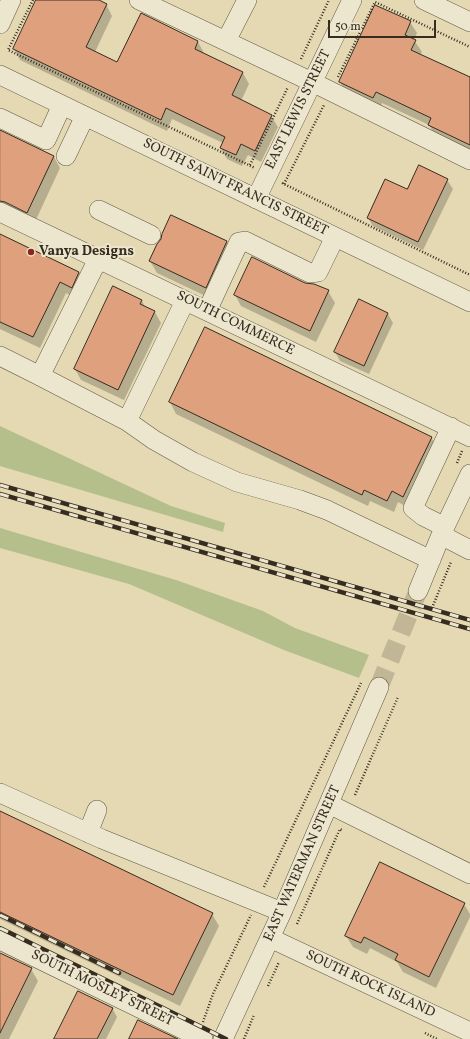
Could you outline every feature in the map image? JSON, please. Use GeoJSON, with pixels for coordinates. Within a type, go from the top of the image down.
{"type":"FeatureCollection","features":[{"type":"Feature","properties":{"kind":"street"},"geometry":{"type":"LineString","coordinates":[[0,24],[11,0]]}},
{"type":"Feature","properties":{"kind":"street"},"geometry":{"type":"LineString","coordinates":[[139,0],[312,82],[470,160]]}},
{"type":"Feature","properties":{"kind":"street"},"geometry":{"type":"LineString","coordinates":[[226,42],[246,0]]}},
{"type":"Feature","properties":{"kind":"street","name":"EAST LEWIS STREET"},"geometry":{"type":"LineString","coordinates":[[256,199],[352,0]]}},
{"type":"Feature","properties":{"kind":"street"},"geometry":{"type":"LineString","coordinates":[[424,0],[470,22]]}},
{"type":"Feature","properties":{"kind":"street","name":"SOUTH SAINT FRANCIS STREET"},"geometry":{"type":"LineString","coordinates":[[0,74],[470,302]]}},
{"type":"Feature","properties":{"kind":"street"},"geometry":{"type":"LineString","coordinates":[[0,118],[46,140],[62,105]]}},
{"type":"Feature","properties":{"kind":"street"},"geometry":{"type":"LineString","coordinates":[[49,133],[69,150],[85,116]]}},
{"type":"Feature","properties":{"kind":"street"},"geometry":{"type":"LineString","coordinates":[[99,210],[151,235]]}},
{"type":"Feature","properties":{"kind":"street","name":"SOUTH COMMERCE"},"geometry":{"type":"LineString","coordinates":[[0,212],[470,437]]}},
{"type":"Feature","properties":{"kind":"street"},"geometry":{"type":"LineString","coordinates":[[206,311],[239,242],[245,242],[310,272],[318,272],[335,237]]}},
{"type":"Feature","properties":{"kind":"street"},"geometry":{"type":"LineString","coordinates":[[40,376],[98,259]]}},
{"type":"Feature","properties":{"kind":"street"},"geometry":{"type":"LineString","coordinates":[[127,421],[186,301]]}},
{"type":"Feature","properties":{"kind":"street"},"geometry":{"type":"LineString","coordinates":[[0,356],[127,421],[154,440],[206,468],[237,482],[300,500],[327,510],[431,560]]}},
{"type":"Feature","properties":{"kind":"street"},"geometry":{"type":"LineString","coordinates":[[451,428],[413,508],[470,550]]}},
{"type":"Feature","properties":{"kind":"street"},"geometry":{"type":"LineString","coordinates":[[418,591],[443,531],[470,474]]}},
{"type":"Feature","properties":{"kind":"street","name":"EAST WATERMAN STREET"},"geometry":{"type":"LineString","coordinates":[[223,1039],[282,912],[329,804],[370,685]]}},
{"type":"Feature","properties":{"kind":"street"},"geometry":{"type":"LineString","coordinates":[[0,793],[88,832],[282,912]]}},
{"type":"Feature","properties":{"kind":"street"},"geometry":{"type":"LineString","coordinates":[[329,804],[470,874]]}},
{"type":"Feature","properties":{"kind":"street"},"geometry":{"type":"LineString","coordinates":[[88,832],[98,810]]}},
{"type":"Feature","properties":{"kind":"street","name":"SOUTH ROCK ISLAND"},"geometry":{"type":"LineString","coordinates":[[270,938],[470,1032]]}},
{"type":"Feature","properties":{"kind":"street","name":"SOUTH MOSLEY STREET"},"geometry":{"type":"LineString","coordinates":[[0,940],[200,1037]]}},
{"type":"Feature","properties":{"kind":"path"},"geometry":{"type":"LineString","coordinates":[[33,0],[8,50],[268,175],[470,275]]}},
{"type":"Feature","properties":{"kind":"path"},"geometry":{"type":"LineString","coordinates":[[284,184],[375,2],[470,47]]}},
{"type":"Feature","properties":{"kind":"path"},"geometry":{"type":"LineString","coordinates":[[432,608],[451,562]]}},
{"type":"Feature","properties":{"kind":"path"},"geometry":{"type":"LineString","coordinates":[[200,1037],[214,994],[258,902],[370,685]]}},
{"type":"Feature","properties":{"kind":"path"},"geometry":{"type":"LineString","coordinates":[[355,795],[398,697]]}},
{"type":"Feature","properties":{"kind":"path"},"geometry":{"type":"LineString","coordinates":[[297,924],[340,829]]}},
{"type":"Feature","properties":{"kind":"path"},"geometry":{"type":"LineString","coordinates":[[265,990],[279,962]]}},
{"type":"Feature","properties":{"kind":"path"},"geometry":{"type":"LineString","coordinates":[[244,1039],[256,1011]]}},
{"type":"Feature","properties":{"kind":"path"},"geometry":{"type":"LineString","coordinates":[[425,1033],[437,1039]]}},
{"type":"Feature","properties":{"kind":"green space"},"geometry":{"type":"Polygon","coordinates":[[[0,426],[171,506],[225,523],[223,532],[0,466],[0,426]]]}},
{"type":"Feature","properties":{"kind":"green space"},"geometry":{"type":"Polygon","coordinates":[[[0,528],[176,580],[263,611],[295,628],[369,655],[359,678],[284,650],[129,584],[0,548],[0,528]]]}},
{"type":"Feature","properties":{"kind":"building"},"geometry":{"type":"Polygon","coordinates":[[[36,0],[99,0],[107,4],[86,47],[117,62],[141,13],[198,41],[195,49],[243,72],[232,95],[272,115],[255,151],[241,144],[236,155],[220,148],[225,137],[166,108],[161,120],[13,49],[36,0]]]}},
{"type":"Feature","properties":{"kind":"building"},"geometry":{"type":"Polygon","coordinates":[[[375,5],[411,21],[405,35],[416,40],[411,50],[470,77],[470,145],[428,125],[431,118],[376,92],[373,98],[339,82],[375,5]]]}},
{"type":"Feature","properties":{"kind":"building"},"geometry":{"type":"Polygon","coordinates":[[[0,130],[54,156],[27,213],[0,201],[0,130]]]}},
{"type":"Feature","properties":{"kind":"building"},"geometry":{"type":"Polygon","coordinates":[[[419,165],[448,179],[418,242],[367,218],[385,179],[407,189],[419,165]]]}},
{"type":"Feature","properties":{"kind":"building"},"geometry":{"type":"Polygon","coordinates":[[[171,215],[227,241],[206,288],[149,261],[161,239],[171,215]]]}},
{"type":"Feature","properties":{"kind":"building"},"geometry":{"type":"Polygon","coordinates":[[[0,234],[79,272],[72,288],[60,282],[33,337],[0,322],[0,234]]]}},
{"type":"Feature","properties":{"kind":"building"},"geometry":{"type":"Polygon","coordinates":[[[252,257],[305,283],[314,284],[329,290],[310,331],[234,295],[252,257]]]}},
{"type":"Feature","properties":{"kind":"building"},"geometry":{"type":"Polygon","coordinates":[[[113,286],[142,300],[140,304],[155,311],[118,390],[74,369],[113,286]]]}},
{"type":"Feature","properties":{"kind":"building"},"geometry":{"type":"Polygon","coordinates":[[[359,299],[388,313],[364,366],[334,352],[359,299]]]}},
{"type":"Feature","properties":{"kind":"building"},"geometry":{"type":"Polygon","coordinates":[[[205,327],[432,437],[403,497],[392,491],[387,501],[364,490],[362,495],[169,402],[205,327]]]}},
{"type":"Feature","properties":{"kind":"building"},"geometry":{"type":"Polygon","coordinates":[[[0,811],[213,913],[173,995],[0,912],[0,811]]]}},
{"type":"Feature","properties":{"kind":"building"},"geometry":{"type":"Polygon","coordinates":[[[380,862],[465,903],[429,977],[395,960],[398,954],[364,937],[361,943],[345,936],[380,862]]]}},
{"type":"Feature","properties":{"kind":"building"},"geometry":{"type":"Polygon","coordinates":[[[0,953],[32,968],[0,1033],[0,953]]]}},
{"type":"Feature","properties":{"kind":"building"},"geometry":{"type":"Polygon","coordinates":[[[78,991],[113,1008],[97,1039],[54,1039],[78,991]]]}},
{"type":"Feature","properties":{"kind":"building"},"geometry":{"type":"Polygon","coordinates":[[[138,1020],[178,1039],[129,1039],[138,1020]]]}},
{"type":"Feature","properties":{"kind":"tunnel"},"geometry":{"type":"LineString","coordinates":[[379,687],[418,591]]}},
{"type":"Feature","properties":{"kind":"railway"},"geometry":{"type":"LineString","coordinates":[[0,485],[470,620]]}},
{"type":"Feature","properties":{"kind":"railway"},"geometry":{"type":"LineString","coordinates":[[0,494],[470,629]]}},
{"type":"Feature","properties":{"kind":"railway"},"geometry":{"type":"LineString","coordinates":[[0,915],[119,973]]}},
{"type":"Feature","properties":{"kind":"railway"},"geometry":{"type":"LineString","coordinates":[[0,928],[226,1039]]}},
{"type":"Feature","properties":{"kind":"place","name":"Vanya Designs"},"geometry":{"type":"Point","coordinates":[31,252]}}]}
